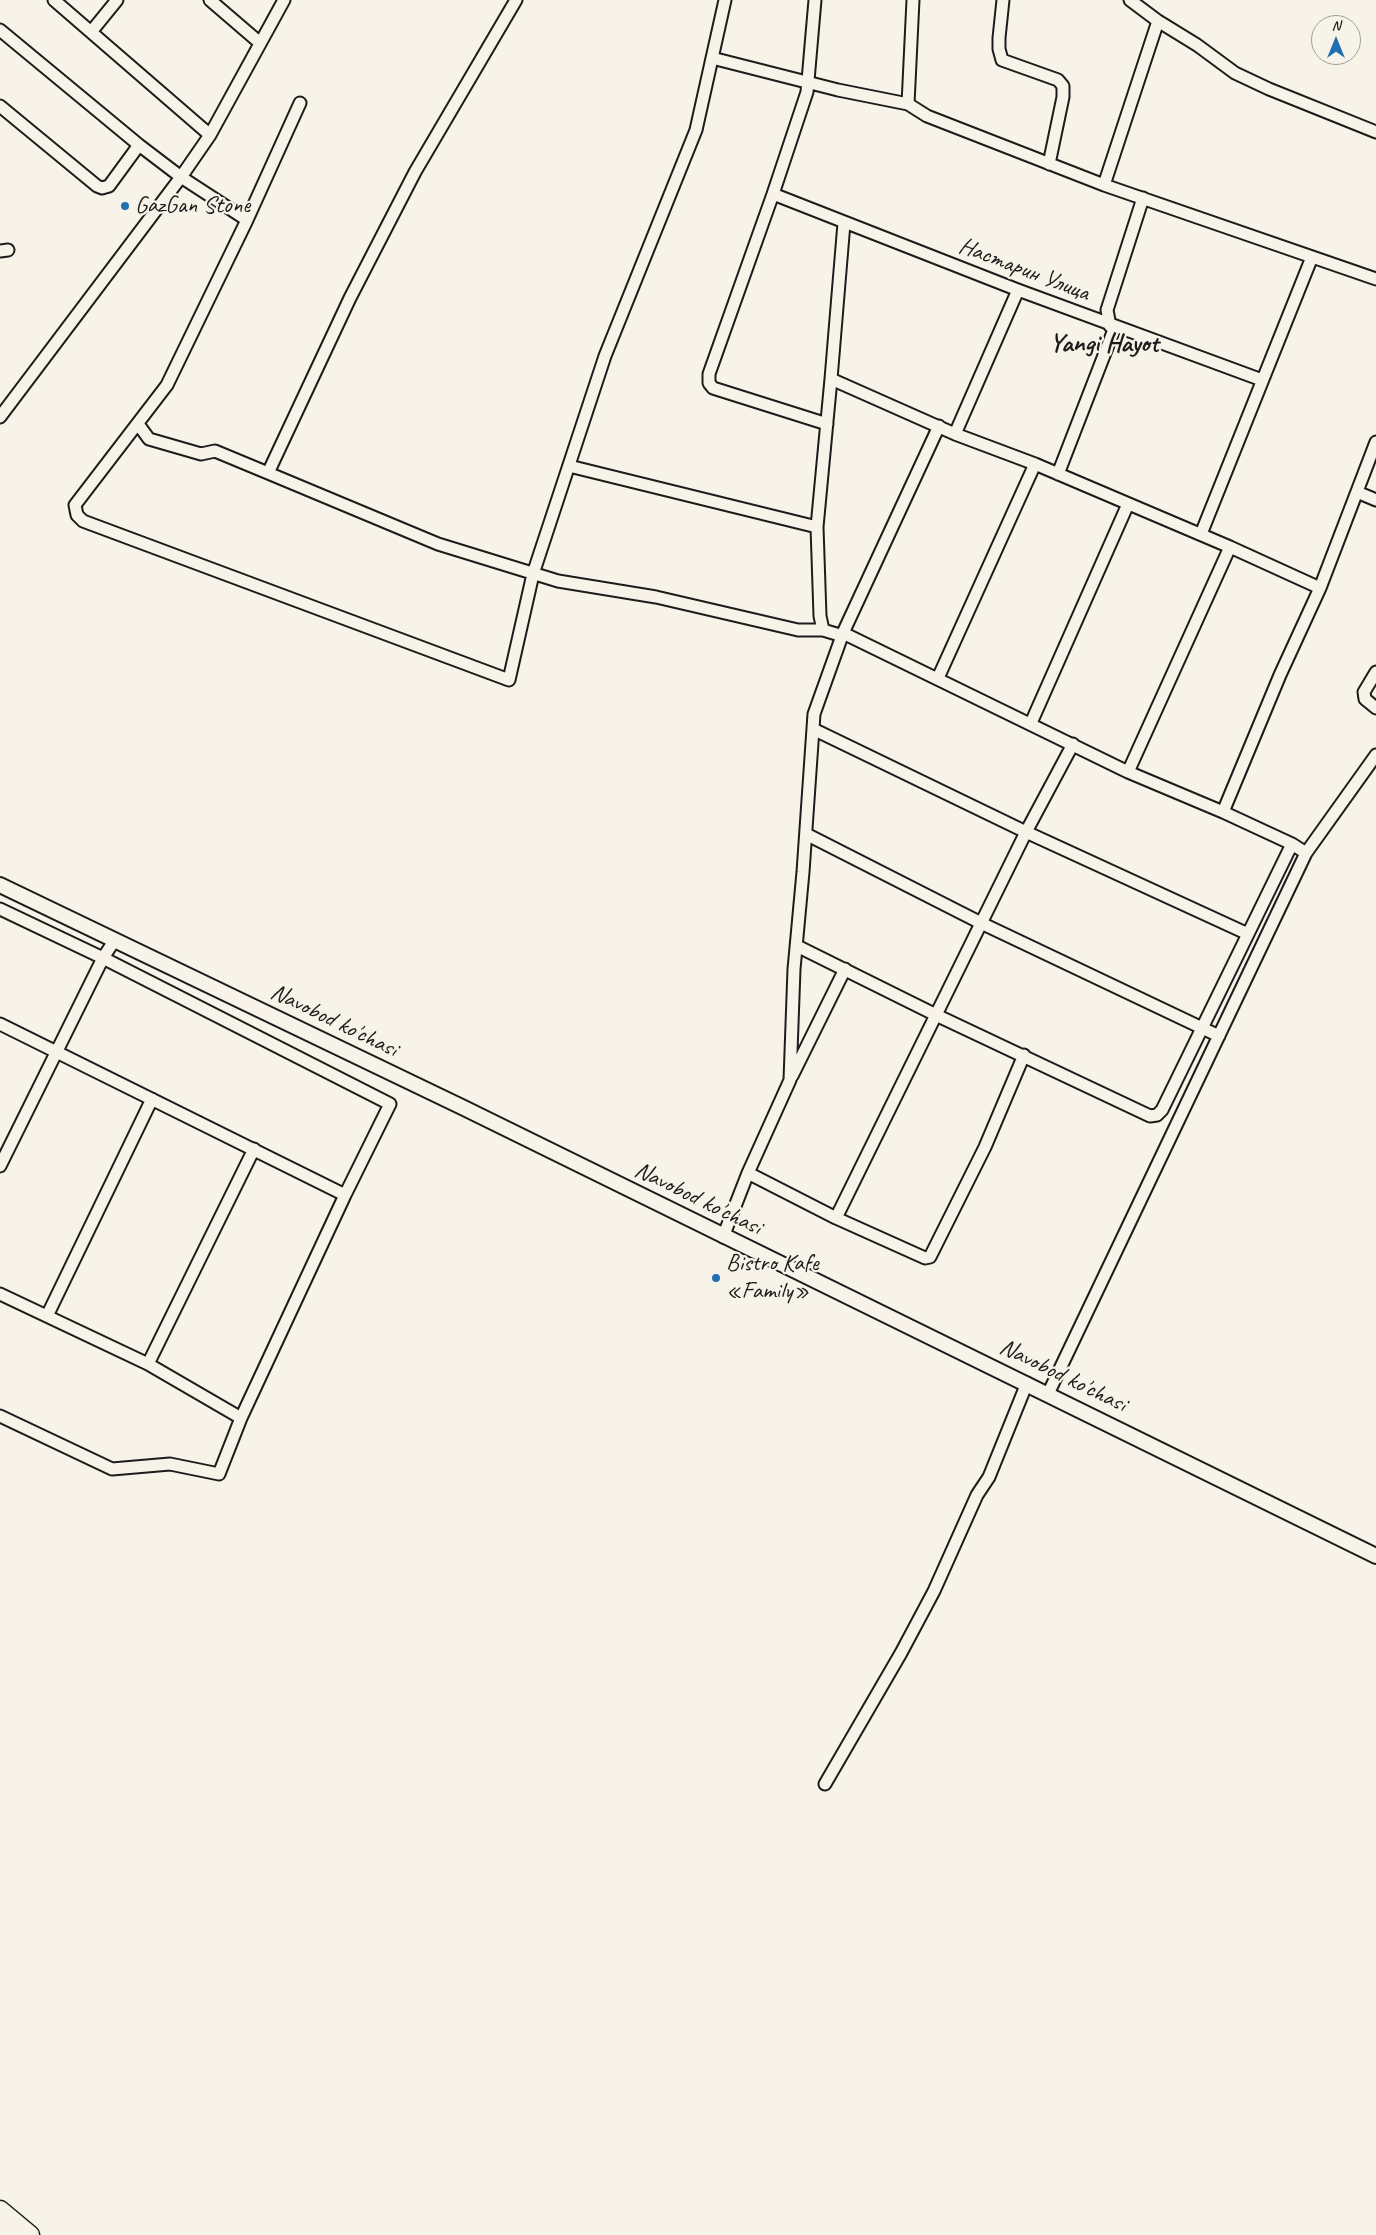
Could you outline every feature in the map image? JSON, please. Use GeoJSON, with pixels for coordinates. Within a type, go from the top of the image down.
{"type":"FeatureCollection","features":[{"type":"Feature","properties":{"kind":"highway"},"geometry":{"type":"LineString","coordinates":[[0,2210],[30,2235]]}},
{"type":"Feature","properties":{"kind":"highway"},"geometry":{"type":"LineString","coordinates":[[0,2228],[8,2235]]}},
{"type":"Feature","properties":{"kind":"street"},"geometry":{"type":"LineString","coordinates":[[54,0],[210,135]]}},
{"type":"Feature","properties":{"kind":"street"},"geometry":{"type":"LineString","coordinates":[[91,32],[117,0]]}},
{"type":"Feature","properties":{"kind":"street"},"geometry":{"type":"LineString","coordinates":[[210,0],[260,43]]}},
{"type":"Feature","properties":{"kind":"street"},"geometry":{"type":"LineString","coordinates":[[0,417],[181,177],[210,135],[284,0]]}},
{"type":"Feature","properties":{"kind":"street"},"geometry":{"type":"LineString","coordinates":[[268,473],[350,298],[415,172],[516,0]]}},
{"type":"Feature","properties":{"kind":"street"},"geometry":{"type":"LineString","coordinates":[[300,103],[247,220],[167,384],[75,505],[77,515],[83,521],[509,680],[533,574],[605,356],[696,130],[724,0]]}},
{"type":"Feature","properties":{"kind":"street"},"geometry":{"type":"LineString","coordinates":[[815,0],[807,92],[709,374],[709,383],[713,388],[827,424]]}},
{"type":"Feature","properties":{"kind":"street"},"geometry":{"type":"LineString","coordinates":[[908,104],[913,0]]}},
{"type":"Feature","properties":{"kind":"street"},"geometry":{"type":"LineString","coordinates":[[1003,0],[999,38],[1002,60],[1058,80],[1063,86],[1063,96],[1049,164]]}},
{"type":"Feature","properties":{"kind":"street"},"geometry":{"type":"LineString","coordinates":[[1130,0],[1158,21],[1197,45],[1235,74],[1376,132]]}},
{"type":"Feature","properties":{"kind":"street"},"geometry":{"type":"LineString","coordinates":[[1104,185],[1158,21]]}},
{"type":"Feature","properties":{"kind":"street"},"geometry":{"type":"LineString","coordinates":[[0,30],[139,145],[181,177],[247,220]]}},
{"type":"Feature","properties":{"kind":"street"},"geometry":{"type":"LineString","coordinates":[[712,58],[908,104],[927,116],[1104,185],[1376,279]]}},
{"type":"Feature","properties":{"kind":"street"},"geometry":{"type":"LineString","coordinates":[[0,106],[97,186],[102,188],[109,186],[139,145]]}},
{"type":"Feature","properties":{"kind":"street","name":"Настарин Улица"},"geometry":{"type":"LineString","coordinates":[[773,194],[1018,290],[1262,380]]}},
{"type":"Feature","properties":{"kind":"street"},"geometry":{"type":"LineString","coordinates":[[1058,474],[1113,326],[1107,310],[1143,198]]}},
{"type":"Feature","properties":{"kind":"street"},"geometry":{"type":"LineString","coordinates":[[823,630],[820,616],[817,527],[844,223]]}},
{"type":"Feature","properties":{"kind":"street"},"geometry":{"type":"LineString","coordinates":[[1201,534],[1312,257]]}},
{"type":"Feature","properties":{"kind":"street"},"geometry":{"type":"LineString","coordinates":[[955,434],[1018,290]]}},
{"type":"Feature","properties":{"kind":"street"},"geometry":{"type":"LineString","coordinates":[[831,379],[955,434],[1035,464],[1201,534],[1320,588]]}},
{"type":"Feature","properties":{"kind":"street"},"geometry":{"type":"LineString","coordinates":[[138,424],[149,439],[201,454],[215,451],[438,544],[533,574],[558,581],[656,597],[798,630],[823,630],[843,634],[1031,723],[1128,772],[1222,812],[1292,844],[1306,853]]}},
{"type":"Feature","properties":{"kind":"street"},"geometry":{"type":"LineString","coordinates":[[790,1080],[794,969],[814,714],[843,634],[939,426]]}},
{"type":"Feature","properties":{"kind":"street"},"geometry":{"type":"LineString","coordinates":[[1222,812],[1280,675],[1320,588],[1376,442]]}},
{"type":"Feature","properties":{"kind":"street"},"geometry":{"type":"LineString","coordinates":[[938,678],[1035,464]]}},
{"type":"Feature","properties":{"kind":"street"},"geometry":{"type":"LineString","coordinates":[[569,466],[817,527]]}},
{"type":"Feature","properties":{"kind":"street"},"geometry":{"type":"LineString","coordinates":[[1357,492],[1376,500]]}},
{"type":"Feature","properties":{"kind":"street"},"geometry":{"type":"LineString","coordinates":[[1031,723],[1128,504]]}},
{"type":"Feature","properties":{"kind":"street"},"geometry":{"type":"LineString","coordinates":[[1128,772],[1230,547]]}},
{"type":"Feature","properties":{"kind":"street"},"geometry":{"type":"LineString","coordinates":[[1376,672],[1364,692],[1365,699],[1376,708]]}},
{"type":"Feature","properties":{"kind":"street"},"geometry":{"type":"LineString","coordinates":[[813,729],[1026,832],[1248,934]]}},
{"type":"Feature","properties":{"kind":"street"},"geometry":{"type":"LineString","coordinates":[[836,1218],[1026,832],[1073,744]]}},
{"type":"Feature","properties":{"kind":"street"},"geometry":{"type":"LineString","coordinates":[[1048,1394],[1306,853],[1376,755]]}},
{"type":"Feature","properties":{"kind":"street"},"geometry":{"type":"LineString","coordinates":[[806,834],[981,923],[1219,1036]]}},
{"type":"Feature","properties":{"kind":"street"},"geometry":{"type":"LineString","coordinates":[[797,946],[936,1015],[1150,1116],[1158,1115],[1292,844]]}},
{"type":"Feature","properties":{"kind":"street","name":"Navobod ko'chasi"},"geometry":{"type":"LineString","coordinates":[[0,885],[455,1104],[1376,1556]]}},
{"type":"Feature","properties":{"kind":"street"},"geometry":{"type":"LineString","coordinates":[[0,909],[103,958],[390,1104],[345,1195],[241,1418],[219,1474],[170,1464],[112,1470],[0,1416]]}},
{"type":"Feature","properties":{"kind":"street"},"geometry":{"type":"LineString","coordinates":[[0,1166],[103,958],[114,941]]}},
{"type":"Feature","properties":{"kind":"street"},"geometry":{"type":"LineString","coordinates":[[723,1237],[748,1173],[790,1080],[844,969]]}},
{"type":"Feature","properties":{"kind":"street"},"geometry":{"type":"LineString","coordinates":[[0,1024],[345,1195]]}},
{"type":"Feature","properties":{"kind":"street"},"geometry":{"type":"LineString","coordinates":[[748,1173],[836,1218],[925,1258],[930,1257],[985,1147],[1024,1055]]}},
{"type":"Feature","properties":{"kind":"street"},"geometry":{"type":"LineString","coordinates":[[46,1316],[152,1099]]}},
{"type":"Feature","properties":{"kind":"street"},"geometry":{"type":"LineString","coordinates":[[148,1364],[254,1149]]}},
{"type":"Feature","properties":{"kind":"street"},"geometry":{"type":"LineString","coordinates":[[0,1294],[148,1364],[241,1418]]}},
{"type":"Feature","properties":{"kind":"street"},"geometry":{"type":"LineString","coordinates":[[825,1784],[901,1653],[934,1591],[978,1495],[989,1477],[1026,1383]]}},
{"type":"Feature","properties":{"kind":"place","name":"GazGan Stone"},"geometry":{"type":"Point","coordinates":[125,206]}},
{"type":"Feature","properties":{"kind":"place","name":"Bistro Kafe «Family»"},"geometry":{"type":"Point","coordinates":[716,1278]}},
{"type":"Feature","properties":{"kind":"district","name":"Yangi Hayot"},"geometry":{"type":"Point","coordinates":[1104,344]}}]}
